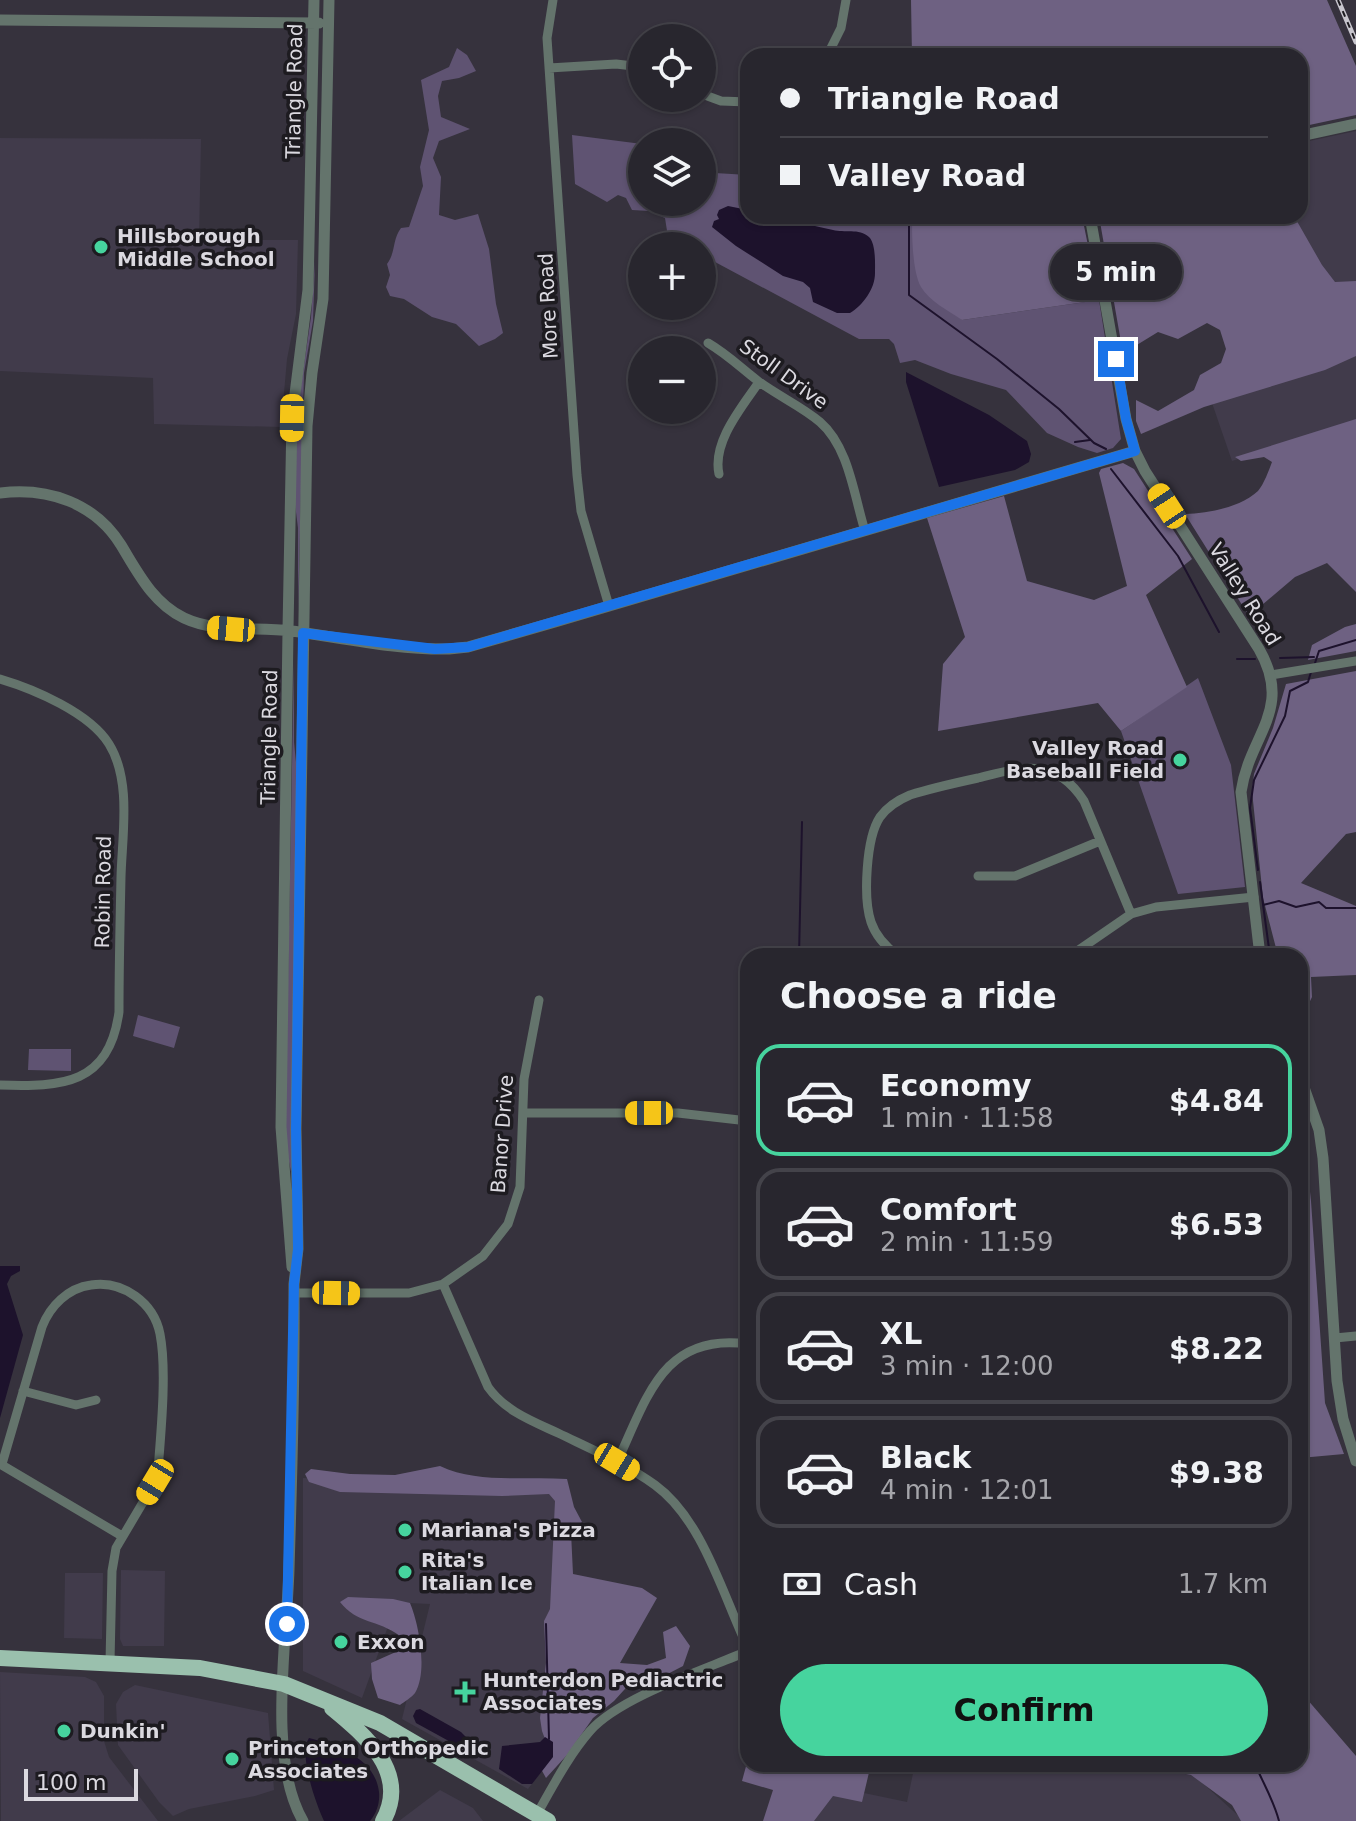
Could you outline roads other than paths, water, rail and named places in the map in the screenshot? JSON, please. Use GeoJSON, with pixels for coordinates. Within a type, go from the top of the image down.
{"type":"FeatureCollection","features":[{"type":"Feature","properties":{"kind":"highway"},"geometry":{"type":"LineString","coordinates":[[0,1658],[200,1668],[284,1684],[380,1723],[542,1817]]}},
{"type":"Feature","properties":{"kind":"highway"},"geometry":{"type":"LineString","coordinates":[[318,1696],[367,1737],[379,1753],[389,1775],[391,1792],[383,1821]]}},
{"type":"Feature","properties":{"kind":"street","name":"Triangle Road"},"geometry":{"type":"LineString","coordinates":[[294,1288],[288,1249],[281,1127],[288,630],[292,418],[308,290],[314,0]]}},
{"type":"Feature","properties":{"kind":"street","name":"Triangle Road"},"geometry":{"type":"LineString","coordinates":[[303,1821],[291,1795],[285,1771],[284,1684],[291,1503],[294,1288],[298,1249],[296,1129],[309,400],[323,299],[329,0]]}},
{"type":"Feature","properties":{"kind":"street","name":"More Road"},"geometry":{"type":"LineString","coordinates":[[553,0],[548,23],[549,68],[578,487],[581,511],[609,606]]}},
{"type":"Feature","properties":{"kind":"street"},"geometry":{"type":"LineString","coordinates":[[831,48],[841,28],[846,0]]}},
{"type":"Feature","properties":{"kind":"street"},"geometry":{"type":"LineString","coordinates":[[0,20],[329,23]]}},
{"type":"Feature","properties":{"kind":"street"},"geometry":{"type":"LineString","coordinates":[[549,68],[628,65]]}},
{"type":"Feature","properties":{"kind":"street"},"geometry":{"type":"LineString","coordinates":[[716,99],[740,102]]}},
{"type":"Feature","properties":{"kind":"street"},"geometry":{"type":"LineString","coordinates":[[1308,134],[1356,124]]}},
{"type":"Feature","properties":{"kind":"street","name":"Valley Road"},"geometry":{"type":"LineString","coordinates":[[1091,224],[1126,419],[1135,451],[1152,484],[1259,649],[1271,675],[1274,688],[1269,713],[1247,767],[1241,792],[1259,948]]}},
{"type":"Feature","properties":{"kind":"street","name":"Stoll Drive"},"geometry":{"type":"LineString","coordinates":[[716,347],[759,382],[803,409],[830,433],[842,455],[865,531]]}},
{"type":"Feature","properties":{"kind":"street"},"geometry":{"type":"LineString","coordinates":[[719,474],[719,450],[759,382]]}},
{"type":"Feature","properties":{"kind":"street"},"geometry":{"type":"LineString","coordinates":[[0,493],[27,491],[52,495],[91,513],[119,542],[145,585],[184,618],[211,627],[288,630],[449,649],[468,647],[1135,451]]}},
{"type":"Feature","properties":{"kind":"street"},"geometry":{"type":"LineString","coordinates":[[1271,675],[1356,661]]}},
{"type":"Feature","properties":{"kind":"street","name":"Robin Road"},"geometry":{"type":"LineString","coordinates":[[0,679],[20,685],[64,707],[102,735],[119,768],[122,816],[119,1012],[114,1038],[93,1067],[71,1080],[44,1086],[0,1085]]}},
{"type":"Feature","properties":{"kind":"street"},"geometry":{"type":"LineString","coordinates":[[890,948],[878,937],[870,920],[868,900],[872,834],[882,814],[896,801],[927,790],[1010,770],[1043,768],[1077,790],[1131,914]]}},
{"type":"Feature","properties":{"kind":"street"},"geometry":{"type":"LineString","coordinates":[[978,876],[1015,876],[1100,841]]}},
{"type":"Feature","properties":{"kind":"street"},"geometry":{"type":"LineString","coordinates":[[1082,948],[1131,914],[1156,907],[1254,897]]}},
{"type":"Feature","properties":{"kind":"street","name":"Banor Drive"},"geometry":{"type":"LineString","coordinates":[[294,1288],[409,1293],[443,1284],[483,1256],[508,1224],[520,1187],[524,1079],[539,1000]]}},
{"type":"Feature","properties":{"kind":"street"},"geometry":{"type":"LineString","coordinates":[[1308,1101],[1321,1142],[1341,1408],[1356,1461]]}},
{"type":"Feature","properties":{"kind":"street"},"geometry":{"type":"LineString","coordinates":[[523,1113],[678,1113],[740,1120]]}},
{"type":"Feature","properties":{"kind":"street"},"geometry":{"type":"LineString","coordinates":[[443,1284],[488,1387],[497,1399],[519,1414],[617,1462],[656,1485],[672,1500],[692,1526],[740,1632]]}},
{"type":"Feature","properties":{"kind":"street"},"geometry":{"type":"LineString","coordinates":[[110,1662],[113,1559],[122,1536],[155,1482],[158,1470],[161,1346],[157,1325],[148,1308],[133,1294],[109,1285],[89,1285],[66,1296],[45,1318],[1,1464],[122,1536]]}},
{"type":"Feature","properties":{"kind":"street"},"geometry":{"type":"LineString","coordinates":[[1335,1338],[1356,1336]]}},
{"type":"Feature","properties":{"kind":"street"},"geometry":{"type":"LineString","coordinates":[[617,1462],[653,1389],[669,1365],[681,1355],[708,1343],[740,1344]]}},
{"type":"Feature","properties":{"kind":"street"},"geometry":{"type":"LineString","coordinates":[[23,1391],[76,1405],[96,1400]]}},
{"type":"Feature","properties":{"kind":"street"},"geometry":{"type":"LineString","coordinates":[[542,1817],[580,1744],[602,1720],[621,1706],[740,1654]]}},
{"type":"Feature","properties":{"kind":"waterway"},"geometry":{"type":"LineString","coordinates":[[909,224],[909,295],[997,359],[1059,409],[1094,443],[1106,449]]}},
{"type":"Feature","properties":{"kind":"waterway"},"geometry":{"type":"LineString","coordinates":[[1075,442],[1090,440]]}},
{"type":"Feature","properties":{"kind":"waterway"},"geometry":{"type":"LineString","coordinates":[[1111,469],[1178,556],[1219,632]]}},
{"type":"Feature","properties":{"kind":"waterway"},"geometry":{"type":"LineString","coordinates":[[1315,663],[1319,651],[1356,640]]}},
{"type":"Feature","properties":{"kind":"waterway"},"geometry":{"type":"LineString","coordinates":[[1280,658],[1314,657]]}},
{"type":"Feature","properties":{"kind":"waterway"},"geometry":{"type":"LineString","coordinates":[[1237,659],[1255,659]]}},
{"type":"Feature","properties":{"kind":"waterway"},"geometry":{"type":"LineString","coordinates":[[1258,870],[1250,808],[1254,780],[1285,716],[1290,691],[1308,682],[1311,672]]}},
{"type":"Feature","properties":{"kind":"waterway"},"geometry":{"type":"LineString","coordinates":[[799,948],[802,822]]}},
{"type":"Feature","properties":{"kind":"waterway"},"geometry":{"type":"LineString","coordinates":[[1260,882],[1269,948]]}},
{"type":"Feature","properties":{"kind":"waterway"},"geometry":{"type":"LineString","coordinates":[[1263,905],[1279,901],[1296,907],[1319,902],[1326,908],[1356,908]]}},
{"type":"Feature","properties":{"kind":"waterway"},"geometry":{"type":"LineString","coordinates":[[546,1624],[549,1739]]}},
{"type":"Feature","properties":{"kind":"waterway"},"geometry":{"type":"LineString","coordinates":[[1259,1772],[1279,1821]]}},
{"type":"Feature","properties":{"kind":"railway"},"geometry":{"type":"LineString","coordinates":[[1338,0],[1356,42]]}},
{"type":"Feature","properties":{"kind":"place","name":"Hillsborough Middle School"},"geometry":{"type":"Point","coordinates":[101,247]}},
{"type":"Feature","properties":{"kind":"place","name":"Valley Road Baseball Field"},"geometry":{"type":"Point","coordinates":[1180,760]}},
{"type":"Feature","properties":{"kind":"place","name":"Mariana's Pizza"},"geometry":{"type":"Point","coordinates":[405,1530]}},
{"type":"Feature","properties":{"kind":"place","name":"Rita's Italian Ice"},"geometry":{"type":"Point","coordinates":[405,1572]}},
{"type":"Feature","properties":{"kind":"place","name":"Exxon"},"geometry":{"type":"Point","coordinates":[341,1642]}},
{"type":"Feature","properties":{"kind":"place","name":"Hunterdon Pediactric Associates"},"geometry":{"type":"Point","coordinates":[465,1692]}},
{"type":"Feature","properties":{"kind":"place","name":"Dunkin'"},"geometry":{"type":"Point","coordinates":[64,1731]}},
{"type":"Feature","properties":{"kind":"place","name":"Princeton Orthopedic Associates"},"geometry":{"type":"Point","coordinates":[232,1759]}}]}
